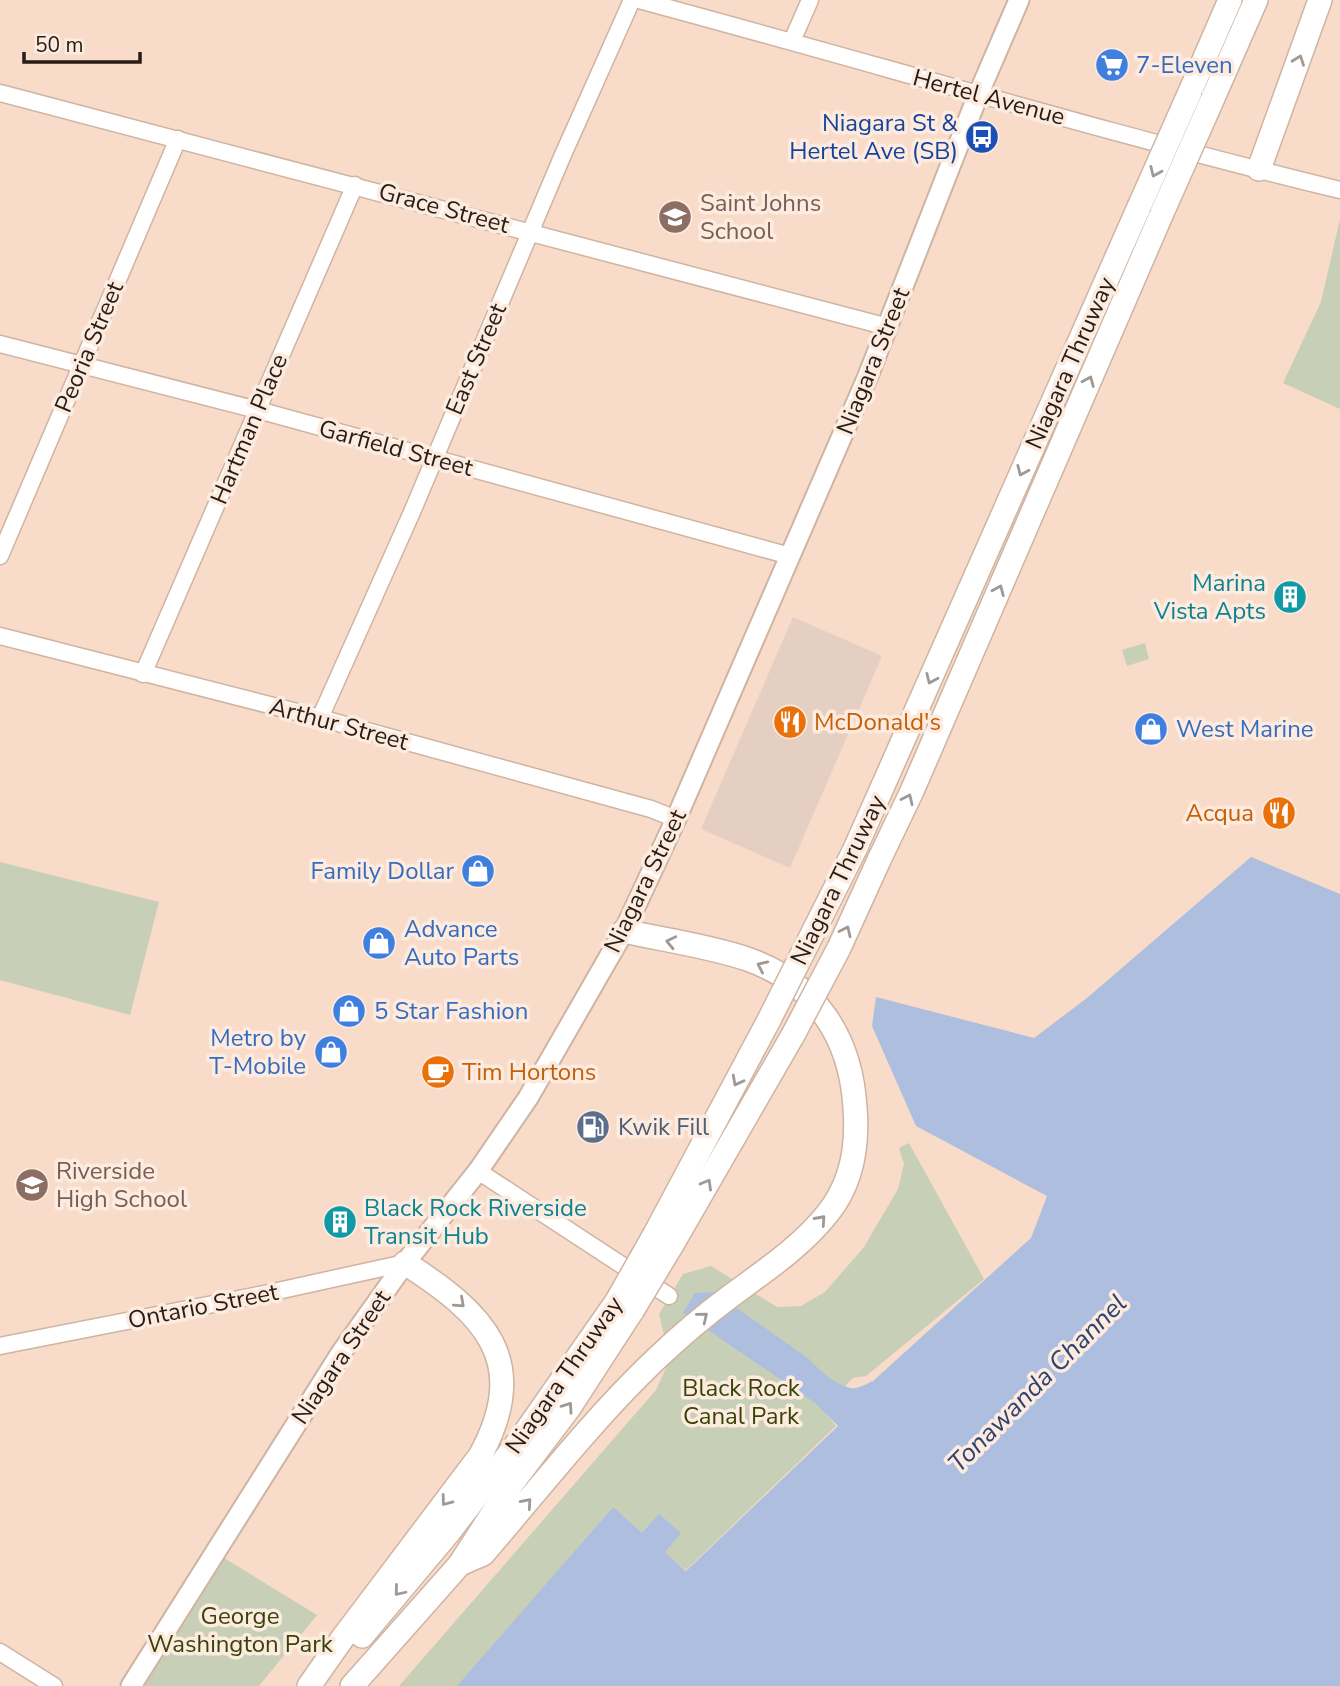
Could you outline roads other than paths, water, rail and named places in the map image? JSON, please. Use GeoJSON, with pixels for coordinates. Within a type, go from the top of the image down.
{"type":"FeatureCollection","features":[{"type":"Feature","properties":{"kind":"highway","name":"Niagara Thruway"},"geometry":{"type":"LineString","coordinates":[[664,1239],[855,849],[1230,0]]}},
{"type":"Feature","properties":{"kind":"highway","name":"Niagara Thruway"},"geometry":{"type":"LineString","coordinates":[[352,1686],[460,1564],[513,1482],[569,1408],[664,1239],[793,1035],[839,948],[917,778],[1256,0]]}},
{"type":"Feature","properties":{"kind":"highway"},"geometry":{"type":"LineString","coordinates":[[1259,169],[1320,0]]}},
{"type":"Feature","properties":{"kind":"highway"},"geometry":{"type":"LineString","coordinates":[[460,1564],[483,1554],[652,1362],[703,1317],[796,1246],[828,1213],[838,1199],[850,1172],[856,1117],[852,1080],[843,1046],[829,1019],[818,1006],[789,980],[769,969],[729,954],[624,931]]}},
{"type":"Feature","properties":{"kind":"highway"},"geometry":{"type":"LineString","coordinates":[[309,1686],[480,1456],[493,1431],[502,1403],[502,1372],[498,1357],[490,1337],[477,1318],[439,1284],[405,1263]]}},
{"type":"Feature","properties":{"kind":"highway","name":"Niagara Thruway"},"geometry":{"type":"LineString","coordinates":[[319,1686],[449,1532],[624,1306]]}},
{"type":"Feature","properties":{"kind":"main road","name":"Niagara Street"},"geometry":{"type":"LineString","coordinates":[[131,1686],[321,1382],[405,1263],[478,1171],[555,1054],[624,931],[676,819],[888,327],[978,95],[1019,0]]}},
{"type":"Feature","properties":{"kind":"street","name":"East Street"},"geometry":{"type":"LineString","coordinates":[[320,718],[632,0]]}},
{"type":"Feature","properties":{"kind":"street","name":"Hertel Avenue"},"geometry":{"type":"LineString","coordinates":[[639,0],[978,95],[1340,190]]}},
{"type":"Feature","properties":{"kind":"street"},"geometry":{"type":"LineString","coordinates":[[792,41],[810,0]]}},
{"type":"Feature","properties":{"kind":"street","name":"Grace Street"},"geometry":{"type":"LineString","coordinates":[[0,93],[888,327]]}},
{"type":"Feature","properties":{"kind":"street","name":"Peoria Street"},"geometry":{"type":"LineString","coordinates":[[0,556],[178,139]]}},
{"type":"Feature","properties":{"kind":"street","name":"Hartman Place"},"geometry":{"type":"LineString","coordinates":[[143,674],[355,185]]}},
{"type":"Feature","properties":{"kind":"street","name":"Garfield Street"},"geometry":{"type":"LineString","coordinates":[[0,344],[257,410],[790,556]]}},
{"type":"Feature","properties":{"kind":"street","name":"Arthur Street"},"geometry":{"type":"LineString","coordinates":[[0,636],[320,718],[651,809],[676,819]]}},
{"type":"Feature","properties":{"kind":"street"},"geometry":{"type":"LineString","coordinates":[[478,1171],[669,1296]]}},
{"type":"Feature","properties":{"kind":"street","name":"Ontario Street"},"geometry":{"type":"LineString","coordinates":[[0,1346],[405,1263]]}},
{"type":"Feature","properties":{"kind":"street"},"geometry":{"type":"LineString","coordinates":[[0,1652],[54,1686]]}},
{"type":"Feature","properties":{"kind":"water","name":"Tonawanda Channel"},"geometry":{"type":"Polygon","coordinates":[[[1251,857],[1340,894],[1340,1686],[457,1686],[613,1507],[642,1533],[659,1514],[681,1533],[665,1552],[686,1571],[838,1426],[815,1403],[683,1313],[695,1293],[714,1292],[809,1359],[834,1380],[857,1388],[873,1381],[1031,1238],[1047,1196],[916,1126],[872,1026],[876,997],[1034,1038],[1087,998],[1251,857]]]}},
{"type":"Feature","properties":{"kind":"place","name":"7-Eleven"},"geometry":{"type":"Point","coordinates":[1112,65]}},
{"type":"Feature","properties":{"kind":"place","name":"Niagara St & Hertel Ave (SB)"},"geometry":{"type":"Point","coordinates":[982,137]}},
{"type":"Feature","properties":{"kind":"place","name":"Saint Johns School"},"geometry":{"type":"Point","coordinates":[675,217]}},
{"type":"Feature","properties":{"kind":"place","name":"Marina Vista Apts"},"geometry":{"type":"Point","coordinates":[1290,597]}},
{"type":"Feature","properties":{"kind":"place","name":"McDonald's"},"geometry":{"type":"Point","coordinates":[790,722]}},
{"type":"Feature","properties":{"kind":"place","name":"West Marine"},"geometry":{"type":"Point","coordinates":[1151,729]}},
{"type":"Feature","properties":{"kind":"place","name":"Acqua"},"geometry":{"type":"Point","coordinates":[1279,813]}},
{"type":"Feature","properties":{"kind":"place","name":"Family Dollar"},"geometry":{"type":"Point","coordinates":[478,871]}},
{"type":"Feature","properties":{"kind":"place","name":"Advance Auto Parts"},"geometry":{"type":"Point","coordinates":[379,943]}},
{"type":"Feature","properties":{"kind":"place","name":"5 Star Fashion"},"geometry":{"type":"Point","coordinates":[349,1011]}},
{"type":"Feature","properties":{"kind":"place","name":"Metro by T-Mobile"},"geometry":{"type":"Point","coordinates":[331,1052]}},
{"type":"Feature","properties":{"kind":"place","name":"Tim Hortons"},"geometry":{"type":"Point","coordinates":[438,1072]}},
{"type":"Feature","properties":{"kind":"place","name":"Kwik Fill"},"geometry":{"type":"Point","coordinates":[593,1127]}},
{"type":"Feature","properties":{"kind":"place","name":"Riverside High School"},"geometry":{"type":"Point","coordinates":[32,1185]}},
{"type":"Feature","properties":{"kind":"place","name":"Black Rock Riverside Transit Hub"},"geometry":{"type":"Point","coordinates":[340,1222]}},
{"type":"Feature","properties":{"kind":"park label","name":"Black Rock Canal Park"},"geometry":{"type":"Point","coordinates":[741,1402]}},
{"type":"Feature","properties":{"kind":"park label","name":"George Washington Park"},"geometry":{"type":"Point","coordinates":[240,1630]}}]}
